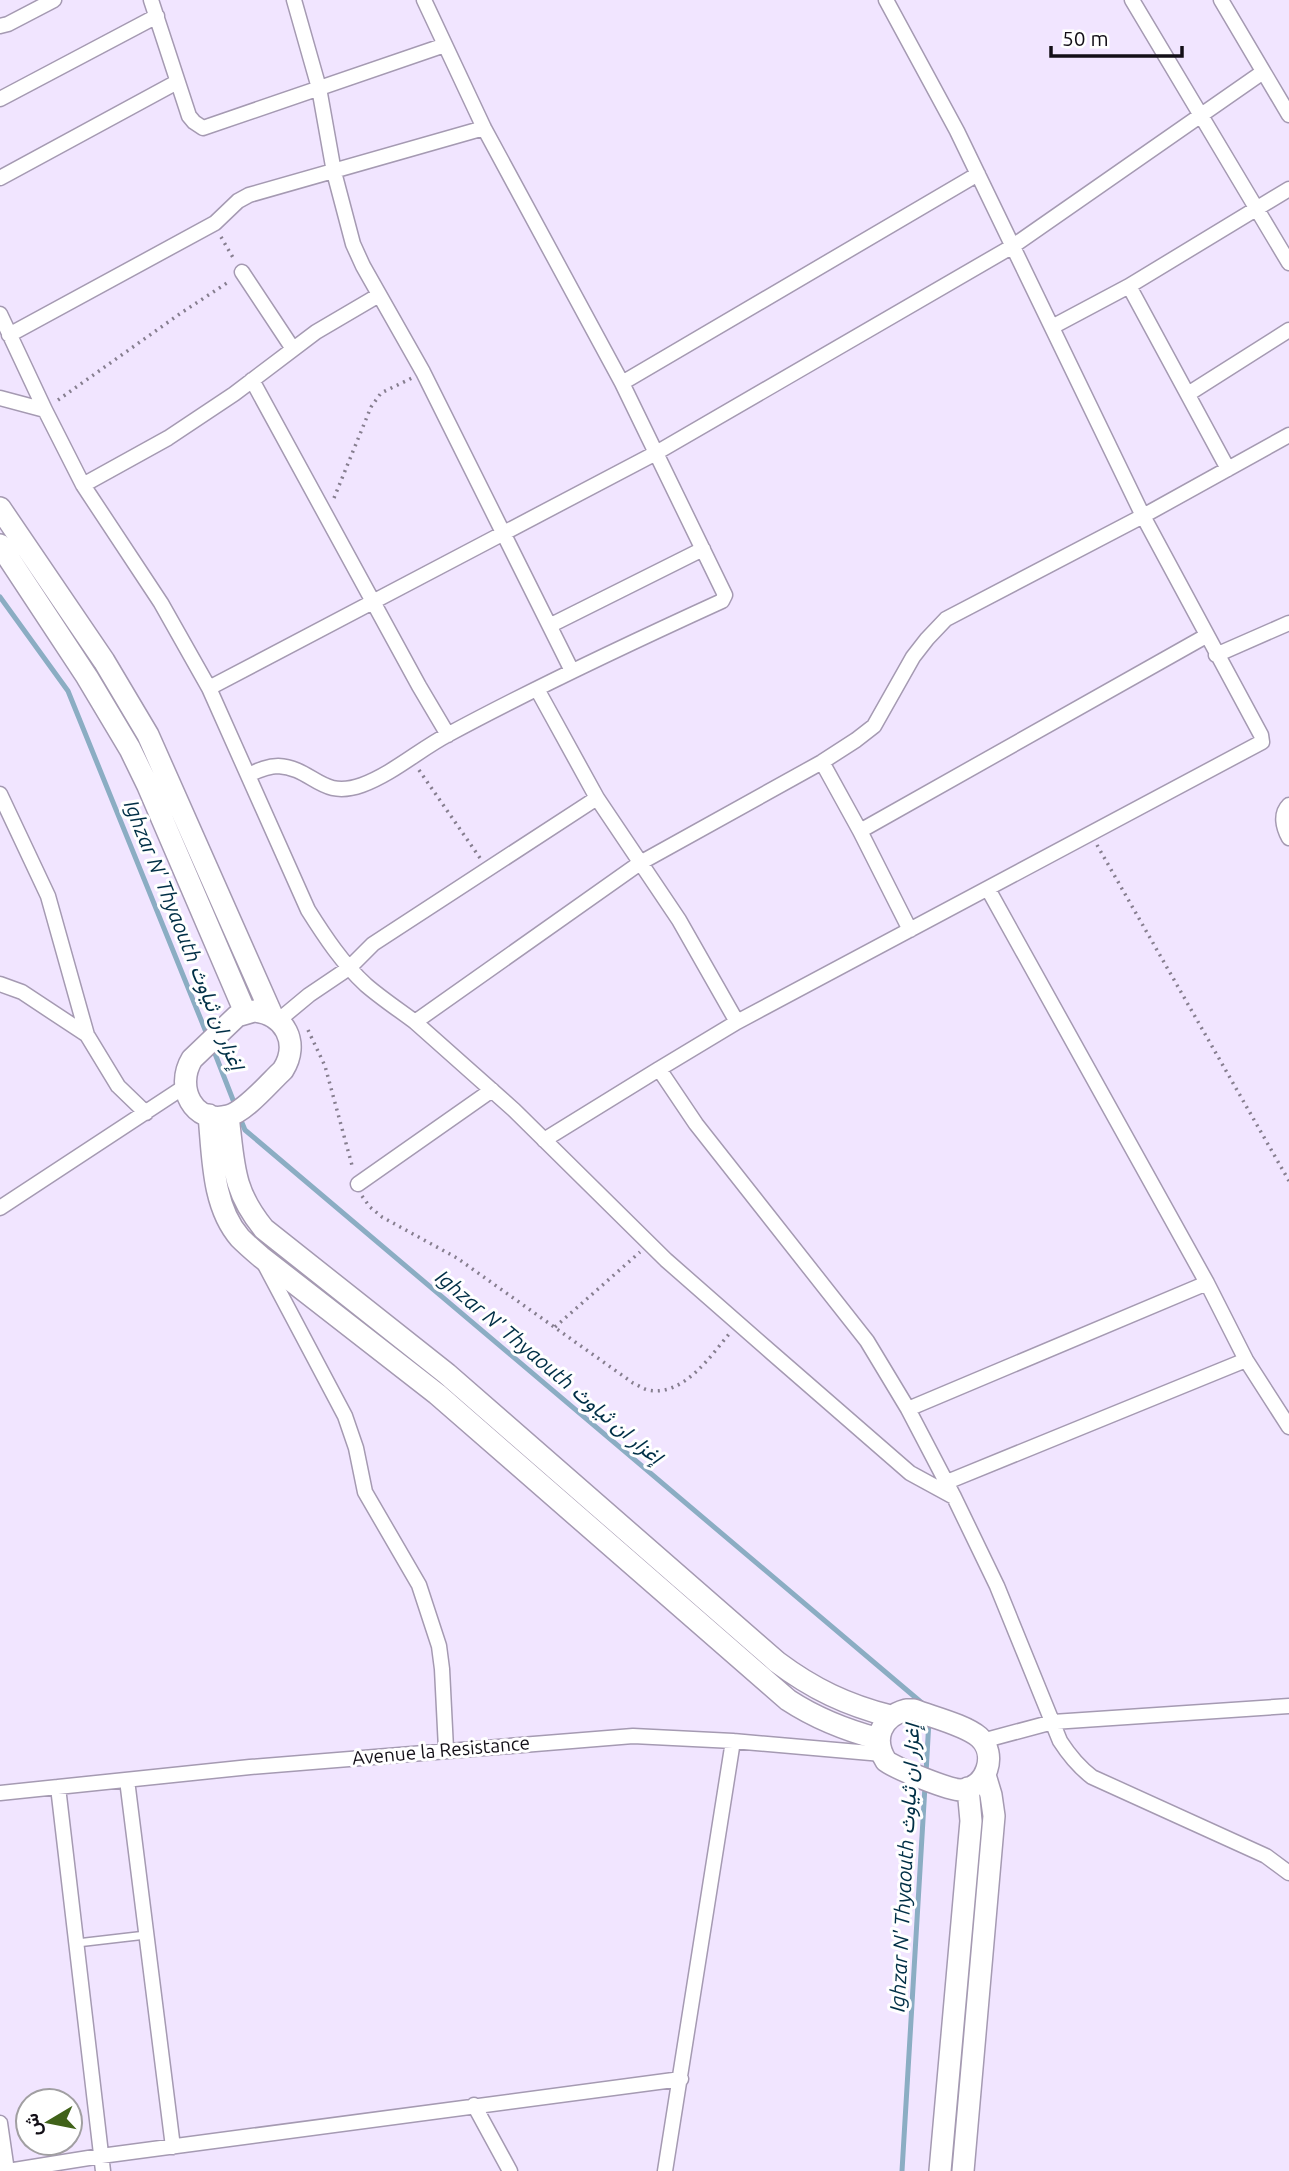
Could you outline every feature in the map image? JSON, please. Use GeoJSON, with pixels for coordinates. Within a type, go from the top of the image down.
{"type":"FeatureCollection","features":[{"type":"Feature","properties":{"kind":"street"},"geometry":{"type":"LineString","coordinates":[[0,26],[54,0]]}},
{"type":"Feature","properties":{"kind":"street"},"geometry":{"type":"LineString","coordinates":[[152,0],[190,116],[203,128],[445,45]]}},
{"type":"Feature","properties":{"kind":"street"},"geometry":{"type":"LineString","coordinates":[[295,0],[319,88],[334,172],[353,244],[423,372],[572,671]]}},
{"type":"Feature","properties":{"kind":"street"},"geometry":{"type":"LineString","coordinates":[[248,775],[278,766],[293,770],[334,790],[370,782],[448,734],[572,671],[722,601],[725,595],[622,383],[484,128],[424,0]]}},
{"type":"Feature","properties":{"kind":"street"},"geometry":{"type":"LineString","coordinates":[[544,1140],[737,1022],[1262,742],[1143,516],[957,131],[886,0]]}},
{"type":"Feature","properties":{"kind":"street"},"geometry":{"type":"LineString","coordinates":[[1132,0],[1289,263]]}},
{"type":"Feature","properties":{"kind":"street"},"geometry":{"type":"LineString","coordinates":[[1221,0],[1289,115]]}},
{"type":"Feature","properties":{"kind":"street"},"geometry":{"type":"LineString","coordinates":[[0,99],[157,16]]}},
{"type":"Feature","properties":{"kind":"street"},"geometry":{"type":"LineString","coordinates":[[209,688],[656,453],[1013,246],[1263,72]]}},
{"type":"Feature","properties":{"kind":"street"},"geometry":{"type":"LineString","coordinates":[[0,177],[177,82]]}},
{"type":"Feature","properties":{"kind":"street"},"geometry":{"type":"LineString","coordinates":[[9,335],[215,223],[238,201],[249,195],[484,128]]}},
{"type":"Feature","properties":{"kind":"street"},"geometry":{"type":"LineString","coordinates":[[622,383],[978,174]]}},
{"type":"Feature","properties":{"kind":"street"},"geometry":{"type":"LineString","coordinates":[[1052,327],[1129,286],[1289,189]]}},
{"type":"Feature","properties":{"kind":"street"},"geometry":{"type":"LineString","coordinates":[[242,272],[293,349]]}},
{"type":"Feature","properties":{"kind":"street"},"geometry":{"type":"LineString","coordinates":[[1129,286],[1228,469]]}},
{"type":"Feature","properties":{"kind":"street"},"geometry":{"type":"LineString","coordinates":[[83,485],[168,438],[316,332],[379,295]]}},
{"type":"Feature","properties":{"kind":"street"},"geometry":{"type":"LineString","coordinates":[[0,314],[83,485],[161,603],[209,688],[308,911],[349,968],[492,1090],[649,1244],[738,1323],[910,1473],[954,1497]]}},
{"type":"Feature","properties":{"kind":"street"},"geometry":{"type":"LineString","coordinates":[[1188,394],[1289,330]]}},
{"type":"Feature","properties":{"kind":"street"},"geometry":{"type":"LineString","coordinates":[[252,380],[327,520],[448,734]]}},
{"type":"Feature","properties":{"kind":"street"},"geometry":{"type":"LineString","coordinates":[[0,398],[45,410]]}},
{"type":"Feature","properties":{"kind":"street"},"geometry":{"type":"LineString","coordinates":[[415,1022],[640,863],[822,762],[874,726],[913,657],[946,620],[1289,435]]}},
{"type":"Feature","properties":{"kind":"street"},"geometry":{"type":"LineString","coordinates":[[0,508],[104,661],[148,735],[282,1014],[289,1035],[291,1053],[283,1070],[237,1112],[219,1116],[193,1105],[184,1087],[187,1068],[192,1059],[237,1016],[245,1012],[282,1014],[349,968],[373,944],[597,798]]}},
{"type":"Feature","properties":{"kind":"street"},"geometry":{"type":"LineString","coordinates":[[0,545],[88,677],[130,749],[245,1012]]}},
{"type":"Feature","properties":{"kind":"street"},"geometry":{"type":"LineString","coordinates":[[551,625],[703,549]]}},
{"type":"Feature","properties":{"kind":"street"},"geometry":{"type":"LineString","coordinates":[[1216,655],[1289,623]]}},
{"type":"Feature","properties":{"kind":"street"},"geometry":{"type":"LineString","coordinates":[[860,831],[1206,636]]}},
{"type":"Feature","properties":{"kind":"street"},"geometry":{"type":"LineString","coordinates":[[537,689],[597,798],[679,920],[737,1022]]}},
{"type":"Feature","properties":{"kind":"street"},"geometry":{"type":"LineString","coordinates":[[822,762],[910,930]]}},
{"type":"Feature","properties":{"kind":"street"},"geometry":{"type":"LineString","coordinates":[[0,794],[48,896],[87,1035],[118,1086],[146,1113]]}},
{"type":"Feature","properties":{"kind":"street"},"geometry":{"type":"LineString","coordinates":[[1289,805],[1285,809],[1283,822],[1289,838]]}},
{"type":"Feature","properties":{"kind":"street"},"geometry":{"type":"LineString","coordinates":[[988,889],[1208,1283],[1246,1360],[1289,1427]]}},
{"type":"Feature","properties":{"kind":"street"},"geometry":{"type":"LineString","coordinates":[[0,984],[22,992],[87,1035]]}},
{"type":"Feature","properties":{"kind":"street"},"geometry":{"type":"LineString","coordinates":[[659,1069],[696,1124],[867,1341],[908,1409],[997,1586],[1067,1752],[1079,1767],[1092,1777],[1266,1856],[1289,1872]]}},
{"type":"Feature","properties":{"kind":"street"},"geometry":{"type":"LineString","coordinates":[[0,1208],[184,1087]]}},
{"type":"Feature","properties":{"kind":"street"},"geometry":{"type":"LineString","coordinates":[[358,1184],[492,1090]]}},
{"type":"Feature","properties":{"kind":"street"},"geometry":{"type":"LineString","coordinates":[[219,1116],[216,1181],[223,1210],[239,1236],[261,1257],[437,1394],[788,1700],[884,1753],[969,1784],[991,1795],[994,1816],[963,2171]]}},
{"type":"Feature","properties":{"kind":"street"},"geometry":{"type":"LineString","coordinates":[[219,1116],[235,1177],[252,1213],[264,1229],[447,1374],[777,1662],[830,1697],[860,1709],[890,1716],[914,1710],[976,1736],[989,1754],[969,1784],[970,1829],[940,2171]]}},
{"type":"Feature","properties":{"kind":"street"},"geometry":{"type":"LineString","coordinates":[[261,1257],[345,1416],[369,1502],[393,1537],[419,1584],[432,1622],[442,1668],[446,1749]]}},
{"type":"Feature","properties":{"kind":"street"},"geometry":{"type":"LineString","coordinates":[[908,1409],[1208,1283]]}},
{"type":"Feature","properties":{"kind":"street"},"geometry":{"type":"LineString","coordinates":[[947,1482],[1246,1360]]}},
{"type":"Feature","properties":{"kind":"street"},"geometry":{"type":"LineString","coordinates":[[976,1736],[1053,1722],[1289,1706]]}},
{"type":"Feature","properties":{"kind":"street"},"geometry":{"type":"LineString","coordinates":[[884,1753],[880,1731],[890,1716]]}},
{"type":"Feature","properties":{"kind":"street","name":"Avenue la Resistance"},"geometry":{"type":"LineString","coordinates":[[0,1793],[446,1749],[633,1736],[884,1753]]}},
{"type":"Feature","properties":{"kind":"street"},"geometry":{"type":"LineString","coordinates":[[665,2171],[733,1741]]}},
{"type":"Feature","properties":{"kind":"street"},"geometry":{"type":"LineString","coordinates":[[127,1780],[173,2147]]}},
{"type":"Feature","properties":{"kind":"street"},"geometry":{"type":"LineString","coordinates":[[58,1787],[102,2164]]}},
{"type":"Feature","properties":{"kind":"street"},"geometry":{"type":"LineString","coordinates":[[0,2123],[8,2171],[102,2164],[173,2147],[681,2079]]}},
{"type":"Feature","properties":{"kind":"street"},"geometry":{"type":"LineString","coordinates":[[474,2105],[510,2171]]}},
{"type":"Feature","properties":{"kind":"lane"},"geometry":{"type":"LineString","coordinates":[[76,1944],[146,1935]]}},
{"type":"Feature","properties":{"kind":"path"},"geometry":{"type":"LineString","coordinates":[[45,410],[242,272],[215,223]]}},
{"type":"Feature","properties":{"kind":"path"},"geometry":{"type":"LineString","coordinates":[[327,520],[371,407],[381,393],[423,372]]}},
{"type":"Feature","properties":{"kind":"path"},"geometry":{"type":"LineString","coordinates":[[411,758],[488,869]]}},
{"type":"Feature","properties":{"kind":"path"},"geometry":{"type":"LineString","coordinates":[[1091,834],[1289,1181]]}},
{"type":"Feature","properties":{"kind":"path"},"geometry":{"type":"LineString","coordinates":[[282,1014],[325,1066],[358,1184],[366,1202],[374,1211],[457,1258],[633,1383],[648,1390],[676,1386],[689,1377],[738,1323]]}},
{"type":"Feature","properties":{"kind":"path"},"geometry":{"type":"LineString","coordinates":[[555,1327],[649,1244]]}},
{"type":"Feature","properties":{"kind":"waterway","name":"Ighzar N' Thyaouth إغزار ان ثياوث"},"geometry":{"type":"LineString","coordinates":[[0,597],[68,691],[208,1037]]}},
{"type":"Feature","properties":{"kind":"waterway","name":"Ighzar N' Thyaouth إغزار ان ثياوث"},"geometry":{"type":"LineString","coordinates":[[212,1046],[235,1105]]}},
{"type":"Feature","properties":{"kind":"waterway","name":"Ighzar N' Thyaouth إغزار ان ثياوث"},"geometry":{"type":"LineString","coordinates":[[240,1118],[245,1130],[922,1703]]}},
{"type":"Feature","properties":{"kind":"waterway","name":"Ighzar N' Thyaouth إغزار ان ثياوث"},"geometry":{"type":"LineString","coordinates":[[926,1773],[929,1720]]}},
{"type":"Feature","properties":{"kind":"waterway","name":"Ighzar N' Thyaouth إغزار ان ثياوث"},"geometry":{"type":"LineString","coordinates":[[902,2171],[925,1786]]}}]}
